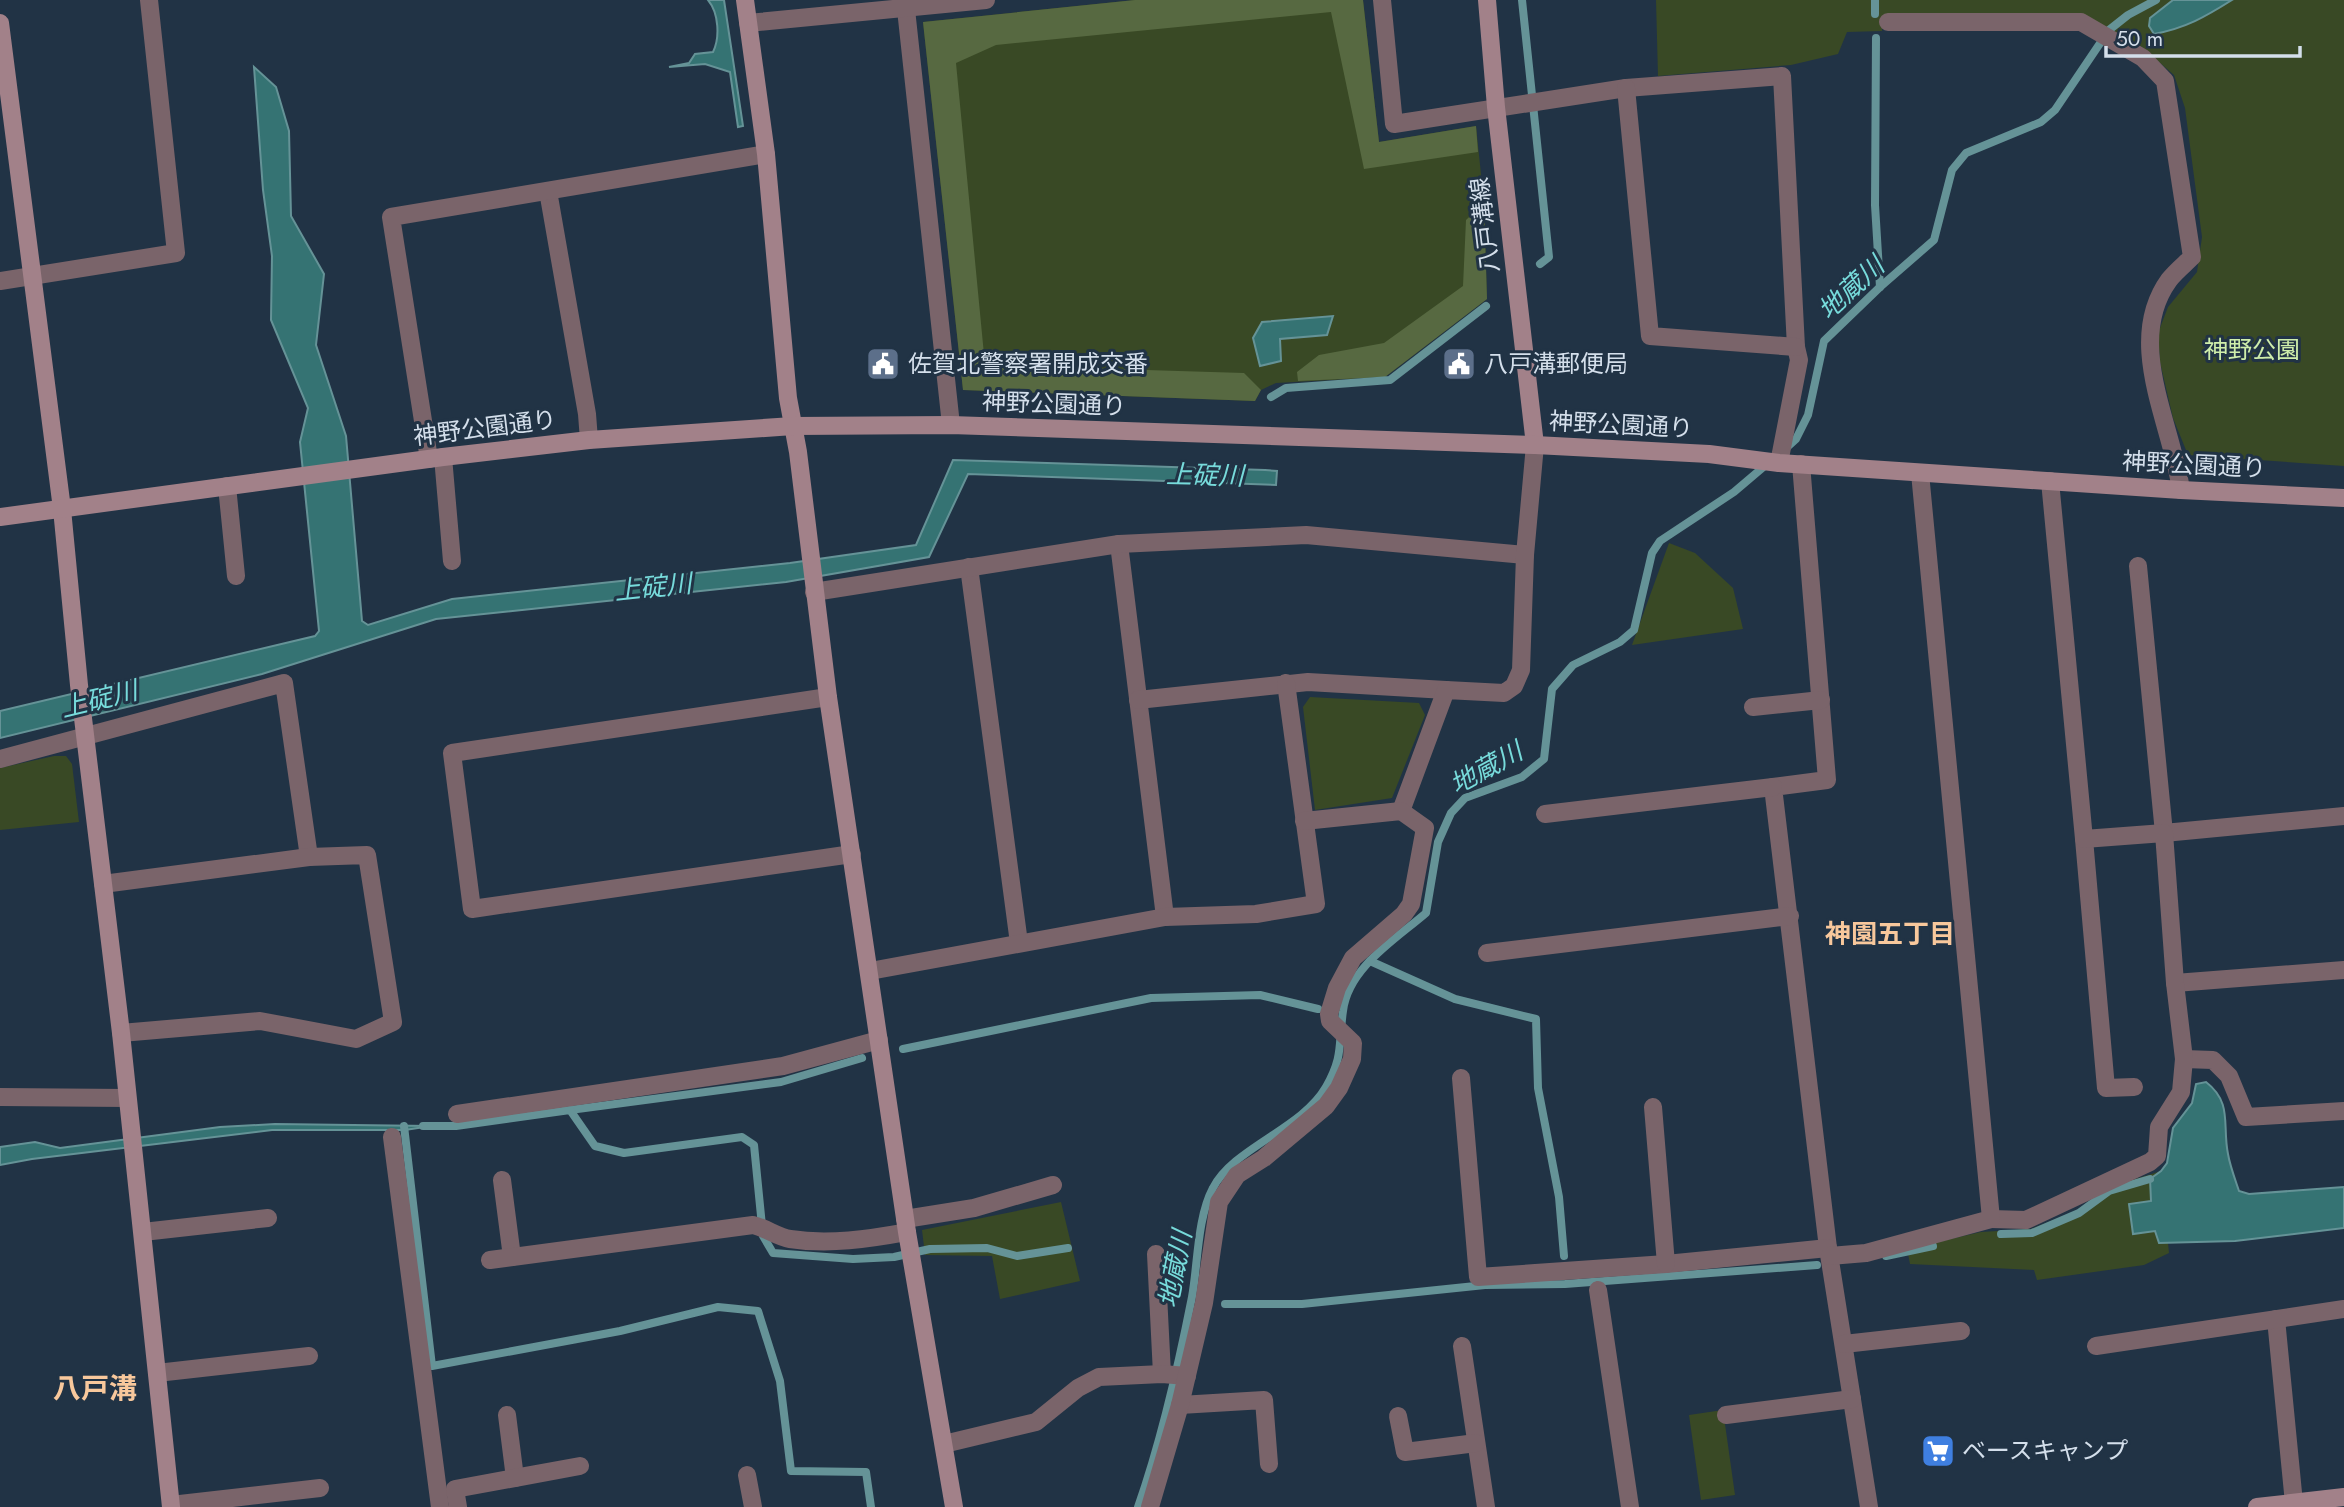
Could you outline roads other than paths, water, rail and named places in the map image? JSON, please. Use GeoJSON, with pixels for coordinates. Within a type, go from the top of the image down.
{"type":"FeatureCollection","features":[{"type":"Feature","properties":{"kind":"street"},"geometry":{"type":"LineString","coordinates":[[0,281],[176,253],[149,0]]}},
{"type":"Feature","properties":{"kind":"street"},"geometry":{"type":"LineString","coordinates":[[745,0],[766,154],[787,385],[828,697],[907,1233],[954,1507]]}},
{"type":"Feature","properties":{"kind":"street"},"geometry":{"type":"LineString","coordinates":[[748,23],[906,4],[986,0]]}},
{"type":"Feature","properties":{"kind":"street"},"geometry":{"type":"LineString","coordinates":[[1382,0],[1394,124],[1626,89],[1782,76],[1796,347],[1799,360],[1795,391],[1782,439],[1790,463],[1821,700],[1827,780],[1545,814]]}},
{"type":"Feature","properties":{"kind":"street","name":"八戸溝線"},"geometry":{"type":"LineString","coordinates":[[1487,0],[1496,107],[1535,445]]}},
{"type":"Feature","properties":{"kind":"street"},"geometry":{"type":"LineString","coordinates":[[906,4],[951,425]]}},
{"type":"Feature","properties":{"kind":"street"},"geometry":{"type":"LineString","coordinates":[[1888,22],[2081,22],[2143,58],[2165,80],[2192,257],[2169,279],[2157,302],[2149,349],[2161,412],[2178,464],[2181,490]]}},
{"type":"Feature","properties":{"kind":"street"},"geometry":{"type":"LineString","coordinates":[[0,23],[62,509],[79,685],[121,1033],[171,1506],[320,1488]]}},
{"type":"Feature","properties":{"kind":"street"},"geometry":{"type":"LineString","coordinates":[[1626,89],[1650,336],[1796,347]]}},
{"type":"Feature","properties":{"kind":"street"},"geometry":{"type":"LineString","coordinates":[[452,561],[436,458],[391,217],[766,154]]}},
{"type":"Feature","properties":{"kind":"street"},"geometry":{"type":"LineString","coordinates":[[548,191],[587,414],[589,440]]}},
{"type":"Feature","properties":{"kind":"street","name":"神野公園通り"},"geometry":{"type":"LineString","coordinates":[[227,486],[589,440],[793,426],[951,425],[1535,445],[1709,454],[1920,473],[2344,498]]}},
{"type":"Feature","properties":{"kind":"street"},"geometry":{"type":"LineString","coordinates":[[1138,700],[1308,681],[1504,693],[1514,686],[1521,670],[1525,555],[1535,445]]}},
{"type":"Feature","properties":{"kind":"street"},"geometry":{"type":"LineString","coordinates":[[1920,473],[1991,1219]]}},
{"type":"Feature","properties":{"kind":"street"},"geometry":{"type":"LineString","coordinates":[[2050,481],[2106,1088],[2134,1087]]}},
{"type":"Feature","properties":{"kind":"street"},"geometry":{"type":"LineString","coordinates":[[0,517],[227,486],[236,576]]}},
{"type":"Feature","properties":{"kind":"street"},"geometry":{"type":"LineString","coordinates":[[814,589],[1119,544],[1306,535],[1525,555]]}},
{"type":"Feature","properties":{"kind":"street"},"geometry":{"type":"LineString","coordinates":[[1119,544],[1166,917]]}},
{"type":"Feature","properties":{"kind":"street"},"geometry":{"type":"LineString","coordinates":[[1461,1078],[1478,1276],[1829,1252],[1866,1252],[1991,1219],[2026,1220],[2150,1162],[2157,1156],[2159,1127],[2181,1092],[2184,1059],[2138,566]]}},
{"type":"Feature","properties":{"kind":"street"},"geometry":{"type":"LineString","coordinates":[[969,568],[1019,943]]}},
{"type":"Feature","properties":{"kind":"street"},"geometry":{"type":"LineString","coordinates":[[0,759],[84,730],[284,683],[309,857]]}},
{"type":"Feature","properties":{"kind":"street"},"geometry":{"type":"LineString","coordinates":[[870,971],[1166,917],[1256,914],[1316,904],[1286,683]]}},
{"type":"Feature","properties":{"kind":"street"},"geometry":{"type":"LineString","coordinates":[[1401,811],[1446,690]]}},
{"type":"Feature","properties":{"kind":"street"},"geometry":{"type":"LineString","coordinates":[[828,697],[452,752],[472,909],[852,854]]}},
{"type":"Feature","properties":{"kind":"street"},"geometry":{"type":"LineString","coordinates":[[1753,707],[1821,700]]}},
{"type":"Feature","properties":{"kind":"street"},"geometry":{"type":"LineString","coordinates":[[1773,788],[1829,1252],[1869,1507]]}},
{"type":"Feature","properties":{"kind":"street"},"geometry":{"type":"LineString","coordinates":[[1150,1507],[1180,1405],[1205,1303],[1219,1202],[1237,1175],[1264,1158],[1326,1107],[1339,1088],[1352,1059],[1353,1043],[1330,1021],[1329,1014],[1337,988],[1353,958],[1412,904],[1425,828],[1401,811],[1304,821]]}},
{"type":"Feature","properties":{"kind":"street"},"geometry":{"type":"LineString","coordinates":[[2084,839],[2344,816]]}},
{"type":"Feature","properties":{"kind":"street"},"geometry":{"type":"LineString","coordinates":[[103,884],[309,857],[367,855],[393,1022],[356,1039],[260,1021],[121,1033]]}},
{"type":"Feature","properties":{"kind":"street"},"geometry":{"type":"LineString","coordinates":[[1487,953],[1790,916]]}},
{"type":"Feature","properties":{"kind":"street"},"geometry":{"type":"LineString","coordinates":[[2175,983],[2344,971]]}},
{"type":"Feature","properties":{"kind":"street"},"geometry":{"type":"LineString","coordinates":[[457,1114],[783,1066],[879,1040]]}},
{"type":"Feature","properties":{"kind":"street"},"geometry":{"type":"LineString","coordinates":[[2184,1059],[2213,1060],[2229,1076],[2246,1117],[2344,1111]]}},
{"type":"Feature","properties":{"kind":"street"},"geometry":{"type":"LineString","coordinates":[[0,1097],[127,1098]]}},
{"type":"Feature","properties":{"kind":"street"},"geometry":{"type":"LineString","coordinates":[[1653,1107],[1666,1264]]}},
{"type":"Feature","properties":{"kind":"street"},"geometry":{"type":"LineString","coordinates":[[392,1137],[440,1507]]}},
{"type":"Feature","properties":{"kind":"street"},"geometry":{"type":"LineString","coordinates":[[502,1180],[512,1257]]}},
{"type":"Feature","properties":{"kind":"street"},"geometry":{"type":"LineString","coordinates":[[490,1260],[760,1227],[788,1239],[854,1241],[907,1233],[974,1208],[1053,1185]]}},
{"type":"Feature","properties":{"kind":"street"},"geometry":{"type":"LineString","coordinates":[[143,1232],[268,1218]]}},
{"type":"Feature","properties":{"kind":"street"},"geometry":{"type":"LineString","coordinates":[[1156,1254],[1163,1374]]}},
{"type":"Feature","properties":{"kind":"street"},"geometry":{"type":"LineString","coordinates":[[1598,1290],[1630,1507]]}},
{"type":"Feature","properties":{"kind":"street"},"geometry":{"type":"LineString","coordinates":[[2096,1346],[2344,1310]]}},
{"type":"Feature","properties":{"kind":"street"},"geometry":{"type":"LineString","coordinates":[[2276,1319],[2294,1503]]}},
{"type":"Feature","properties":{"kind":"street"},"geometry":{"type":"LineString","coordinates":[[1843,1344],[1961,1331]]}},
{"type":"Feature","properties":{"kind":"street"},"geometry":{"type":"LineString","coordinates":[[1462,1346],[1486,1507]]}},
{"type":"Feature","properties":{"kind":"street"},"geometry":{"type":"LineString","coordinates":[[157,1373],[309,1356]]}},
{"type":"Feature","properties":{"kind":"street"},"geometry":{"type":"LineString","coordinates":[[944,1444],[1036,1422],[1078,1388],[1099,1377],[1163,1374],[1187,1376]]}},
{"type":"Feature","properties":{"kind":"street"},"geometry":{"type":"LineString","coordinates":[[1726,1415],[1852,1399]]}},
{"type":"Feature","properties":{"kind":"street"},"geometry":{"type":"LineString","coordinates":[[1180,1405],[1264,1400],[1269,1464]]}},
{"type":"Feature","properties":{"kind":"street"},"geometry":{"type":"LineString","coordinates":[[507,1415],[516,1478]]}},
{"type":"Feature","properties":{"kind":"street"},"geometry":{"type":"LineString","coordinates":[[1398,1416],[1405,1452],[1476,1443]]}},
{"type":"Feature","properties":{"kind":"street"},"geometry":{"type":"LineString","coordinates":[[458,1507],[455,1489],[580,1466]]}},
{"type":"Feature","properties":{"kind":"street"},"geometry":{"type":"LineString","coordinates":[[747,1475],[753,1507]]}},
{"type":"Feature","properties":{"kind":"street"},"geometry":{"type":"LineString","coordinates":[[2257,1507],[2344,1497]]}},
{"type":"Feature","properties":{"kind":"water"},"geometry":{"type":"Polygon","coordinates":[[[708,0],[724,0],[743,126],[738,127],[730,72],[705,64],[669,67],[689,63],[695,54],[713,52],[717,40],[717,26],[712,5],[708,0]]]}},
{"type":"Feature","properties":{"kind":"water"},"geometry":{"type":"Polygon","coordinates":[[[2173,0],[2232,0],[2195,21],[2154,34],[2149,26],[2150,18],[2173,0]]]}},
{"type":"Feature","properties":{"kind":"water","name":"上碇川"},"geometry":{"type":"Polygon","coordinates":[[[254,67],[276,87],[289,131],[291,216],[324,274],[316,345],[346,436],[362,621],[368,625],[452,599],[790,563],[916,545],[953,460],[1265,470],[1277,471],[1276,485],[968,474],[929,557],[786,582],[436,619],[262,674],[0,738],[0,711],[315,636],[319,631],[300,442],[308,408],[271,320],[272,256],[263,190],[254,67]]]}},
{"type":"Feature","properties":{"kind":"water"},"geometry":{"type":"Polygon","coordinates":[[[1333,316],[1327,335],[1280,339],[1281,361],[1260,366],[1253,338],[1262,322],[1333,316]]]}},
{"type":"Feature","properties":{"kind":"water"},"geometry":{"type":"Polygon","coordinates":[[[2206,1082],[2220,1098],[2223,1106],[2228,1154],[2239,1191],[2249,1194],[2344,1187],[2344,1228],[2235,1241],[2159,1243],[2155,1231],[2133,1234],[2129,1204],[2151,1201],[2150,1179],[2167,1163],[2173,1128],[2192,1103],[2196,1084],[2206,1082]]]}},
{"type":"Feature","properties":{"kind":"water"},"geometry":{"type":"Polygon","coordinates":[[[275,1124],[431,1126],[405,1130],[272,1130],[0,1165],[0,1147],[35,1142],[60,1148],[220,1127],[275,1124]]]}},
{"type":"Feature","properties":{"kind":"waterway"},"geometry":{"type":"LineString","coordinates":[[1522,0],[1549,257],[1540,264]]}},
{"type":"Feature","properties":{"kind":"waterway"},"geometry":{"type":"LineString","coordinates":[[1875,0],[1875,14]]}},
{"type":"Feature","properties":{"kind":"waterway","name":"地蔵川"},"geometry":{"type":"LineString","coordinates":[[1785,449],[1796,439],[1808,415],[1824,341],[1934,240],[1952,170],[1966,153],[2041,122],[2055,110],[2109,30],[2128,15],[2156,0]]}},
{"type":"Feature","properties":{"kind":"waterway"},"geometry":{"type":"LineString","coordinates":[[1876,38],[1875,205],[1880,287]]}},
{"type":"Feature","properties":{"kind":"waterway"},"geometry":{"type":"LineString","coordinates":[[1271,397],[1286,388],[1390,380],[1486,306]]}},
{"type":"Feature","properties":{"kind":"waterway","name":"地蔵川"},"geometry":{"type":"LineString","coordinates":[[1138,1507],[1155,1455],[1175,1377],[1192,1297],[1201,1227],[1213,1188],[1236,1161],[1301,1115],[1326,1087],[1338,1058],[1343,1011],[1354,981],[1375,956],[1426,913],[1438,842],[1451,813],[1465,798],[1522,777],[1544,759],[1552,689],[1573,665],[1620,642],[1634,630],[1652,553],[1660,541],[1734,492],[1767,464]]}},
{"type":"Feature","properties":{"kind":"waterway"},"geometry":{"type":"LineString","coordinates":[[1370,961],[1455,999],[1536,1019],[1538,1088],[1559,1197],[1564,1256]]}},
{"type":"Feature","properties":{"kind":"waterway"},"geometry":{"type":"LineString","coordinates":[[903,1049],[1151,998],[1260,995],[1318,1009]]}},
{"type":"Feature","properties":{"kind":"waterway"},"geometry":{"type":"LineString","coordinates":[[570,1110],[781,1082],[862,1058]]}},
{"type":"Feature","properties":{"kind":"waterway"},"geometry":{"type":"LineString","coordinates":[[423,1126],[456,1126],[570,1110],[595,1146],[624,1153],[742,1137],[754,1145],[763,1236],[773,1253],[853,1259],[894,1257],[930,1249],[987,1248],[1017,1256],[1068,1248]]}},
{"type":"Feature","properties":{"kind":"waterway"},"geometry":{"type":"LineString","coordinates":[[404,1126],[432,1366],[620,1331],[718,1307],[758,1311],[780,1381],[791,1471],[866,1472],[871,1507]]}},
{"type":"Feature","properties":{"kind":"waterway"},"geometry":{"type":"LineString","coordinates":[[2001,1234],[2032,1233],[2079,1213],[2109,1191],[2150,1179]]}},
{"type":"Feature","properties":{"kind":"waterway"},"geometry":{"type":"LineString","coordinates":[[1886,1256],[1933,1246]]}},
{"type":"Feature","properties":{"kind":"waterway"},"geometry":{"type":"LineString","coordinates":[[1225,1304],[1302,1304],[1485,1285],[1565,1284],[1817,1265]]}},
{"type":"Feature","properties":{"kind":"place","name":"佐賀北警察署開成交番"},"geometry":{"type":"Point","coordinates":[883,364]}},
{"type":"Feature","properties":{"kind":"place","name":"八戸溝郵便局"},"geometry":{"type":"Point","coordinates":[1459,364]}},
{"type":"Feature","properties":{"kind":"place","name":"ベースキャンプ"},"geometry":{"type":"Point","coordinates":[1938,1451]}},
{"type":"Feature","properties":{"kind":"district","name":"神園五丁目"},"geometry":{"type":"Point","coordinates":[1890,934]}},
{"type":"Feature","properties":{"kind":"district","name":"八戸溝"},"geometry":{"type":"Point","coordinates":[95,1388]}},
{"type":"Feature","properties":{"kind":"park label","name":"神野公園"},"geometry":{"type":"Point","coordinates":[2252,350]}}]}
